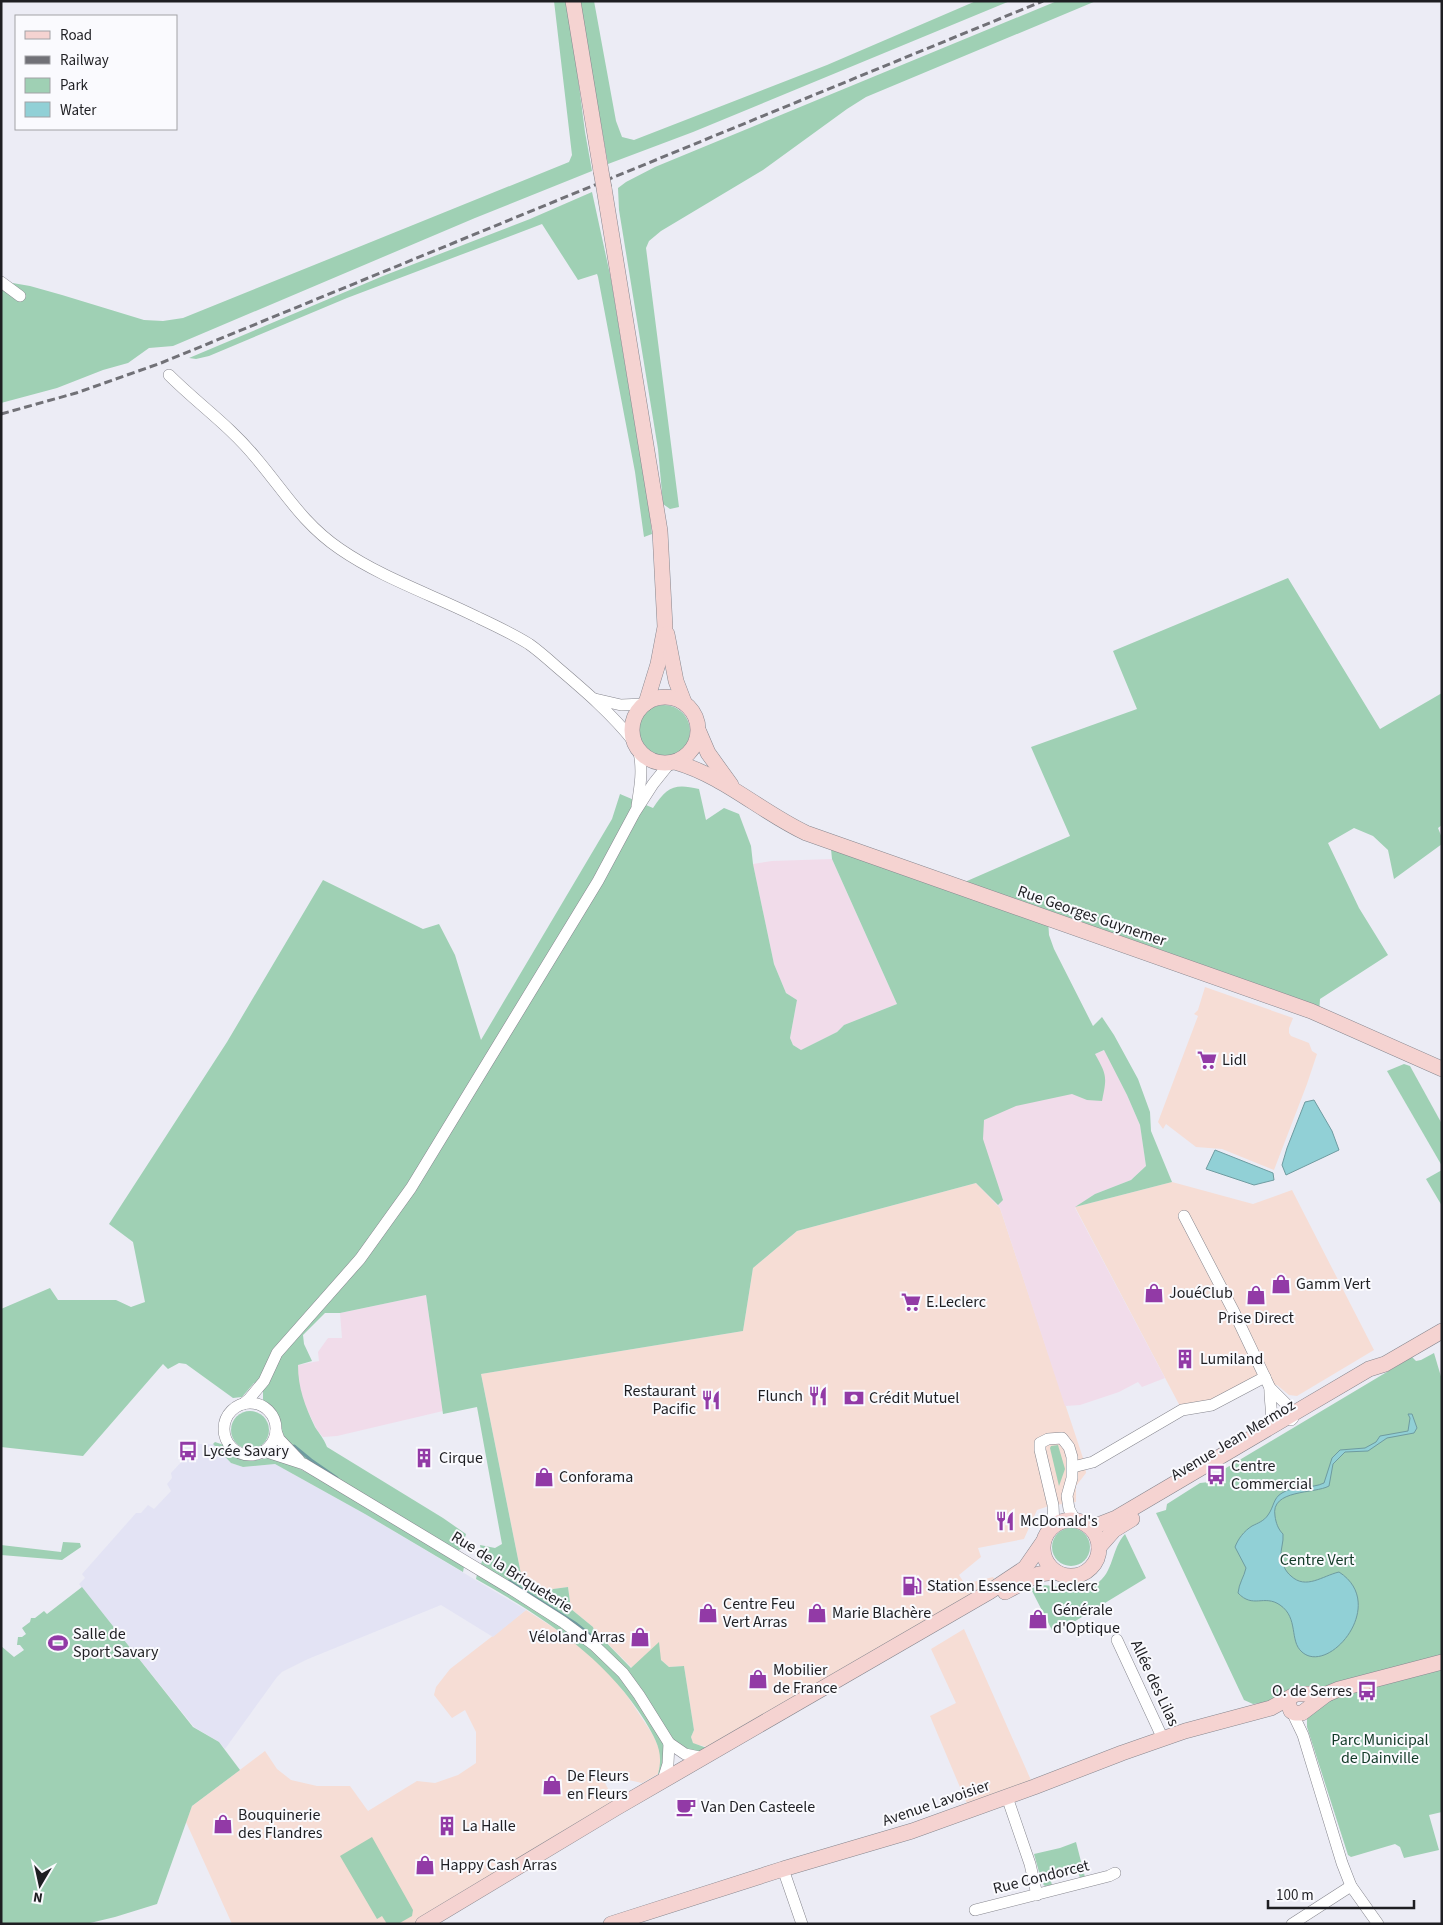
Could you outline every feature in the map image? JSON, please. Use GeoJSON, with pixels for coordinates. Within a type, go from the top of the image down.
{"type":"FeatureCollection","features":[{"type":"Feature","properties":{"kind":"main road"},"geometry":{"type":"LineString","coordinates":[[573,1],[660,531],[665,627],[676,681],[684,702],[695,716],[699,732],[692,751],[684,758],[672,763],[652,761],[636,747],[632,726],[638,710],[645,703],[655,698],[665,697],[684,702]]}},
{"type":"Feature","properties":{"kind":"main road"},"geometry":{"type":"LineString","coordinates":[[645,703],[658,664],[665,627]]}},
{"type":"Feature","properties":{"kind":"main road","name":"Rue Georges Guynemer"},"geometry":{"type":"LineString","coordinates":[[699,732],[708,753],[734,790]]}},
{"type":"Feature","properties":{"kind":"main road","name":"Rue Georges Guynemer"},"geometry":{"type":"LineString","coordinates":[[672,763],[711,776],[785,823],[806,833],[1311,1011],[1442,1070]]}},
{"type":"Feature","properties":{"kind":"main road","name":"Avenue Jean Mermoz"},"geometry":{"type":"LineString","coordinates":[[1099,1547],[1121,1525],[1265,1435],[1292,1414],[1369,1369],[1385,1364],[1442,1331]]}},
{"type":"Feature","properties":{"kind":"main road","name":"Avenue Jean Mermoz"},"geometry":{"type":"LineString","coordinates":[[1082,1523],[1098,1525],[1116,1518],[1375,1376],[1385,1364]]}},
{"type":"Feature","properties":{"kind":"main road"},"geometry":{"type":"LineString","coordinates":[[423,1924],[616,1808],[874,1660],[1009,1579],[1031,1561],[1047,1533],[1054,1525],[1061,1522],[1082,1523],[1096,1535],[1099,1553],[1094,1564],[1085,1573],[1067,1576],[1056,1572],[1039,1574],[1013,1587],[438,1924]]}},
{"type":"Feature","properties":{"kind":"main road"},"geometry":{"type":"LineString","coordinates":[[1043,1542],[1045,1559],[1056,1572]]}},
{"type":"Feature","properties":{"kind":"main road","name":"Avenue Lavoisier"},"geometry":{"type":"LineString","coordinates":[[611,1924],[783,1869],[912,1831],[1007,1797],[1122,1752],[1185,1731],[1271,1708],[1297,1706],[1327,1694],[1442,1662]]}},
{"type":"Feature","properties":{"kind":"street"},"geometry":{"type":"LineString","coordinates":[[1,282],[20,296]]}},
{"type":"Feature","properties":{"kind":"street"},"geometry":{"type":"LineString","coordinates":[[169,375],[192,397],[219,418],[256,458],[291,504],[321,535],[342,550],[372,567],[480,618],[529,645],[594,698],[622,726],[636,747],[642,764],[636,812]]}},
{"type":"Feature","properties":{"kind":"street"},"geometry":{"type":"LineString","coordinates":[[594,698],[620,705],[645,703]]}},
{"type":"Feature","properties":{"kind":"street"},"geometry":{"type":"LineString","coordinates":[[243,1404],[254,1404],[264,1408],[273,1416],[276,1432],[272,1442],[264,1451],[253,1455],[242,1454],[232,1448],[226,1438],[224,1426],[227,1416],[234,1408],[249,1399],[264,1381],[277,1353],[360,1259],[412,1188],[594,887],[653,784],[672,763]]}},
{"type":"Feature","properties":{"kind":"street"},"geometry":{"type":"LineString","coordinates":[[1184,1216],[1268,1382],[1292,1414]]}},
{"type":"Feature","properties":{"kind":"street"},"geometry":{"type":"LineString","coordinates":[[264,1381],[262,1397],[264,1408]]}},
{"type":"Feature","properties":{"kind":"street"},"geometry":{"type":"LineString","coordinates":[[1265,1435],[1272,1422],[1268,1382]]}},
{"type":"Feature","properties":{"kind":"street"},"geometry":{"type":"LineString","coordinates":[[1073,1468],[1093,1462],[1182,1410],[1212,1405],[1268,1382]]}},
{"type":"Feature","properties":{"kind":"street","name":"Rue de la Briqueterie"},"geometry":{"type":"LineString","coordinates":[[276,1432],[286,1447],[304,1464],[508,1586],[583,1636],[617,1666],[630,1682],[648,1707],[669,1743]]}},
{"type":"Feature","properties":{"kind":"street"},"geometry":{"type":"LineString","coordinates":[[1054,1525],[1053,1505],[1040,1443],[1048,1439],[1062,1438],[1069,1446],[1073,1468],[1066,1496],[1069,1510],[1082,1523]]}},
{"type":"Feature","properties":{"kind":"street","name":"Rue de la Briqueterie"},"geometry":{"type":"LineString","coordinates":[[264,1451],[304,1464]]}},
{"type":"Feature","properties":{"kind":"street","name":"Allée des Lilas"},"geometry":{"type":"LineString","coordinates":[[1117,1640],[1164,1739]]}},
{"type":"Feature","properties":{"kind":"street"},"geometry":{"type":"LineString","coordinates":[[1297,1706],[1303,1735],[1342,1863],[1351,1886],[1378,1924]]}},
{"type":"Feature","properties":{"kind":"street"},"geometry":{"type":"LineString","coordinates":[[669,1743],[685,1754],[704,1758]]}},
{"type":"Feature","properties":{"kind":"street"},"geometry":{"type":"LineString","coordinates":[[662,1783],[668,1764],[669,1743]]}},
{"type":"Feature","properties":{"kind":"street"},"geometry":{"type":"LineString","coordinates":[[1007,1797],[1030,1864],[1037,1895]]}},
{"type":"Feature","properties":{"kind":"street"},"geometry":{"type":"LineString","coordinates":[[783,1869],[802,1924]]}},
{"type":"Feature","properties":{"kind":"street","name":"Rue Condorcet"},"geometry":{"type":"LineString","coordinates":[[975,1910],[1115,1873]]}},
{"type":"Feature","properties":{"kind":"street"},"geometry":{"type":"LineString","coordinates":[[1292,1924],[1351,1886]]}},
{"type":"Feature","properties":{"kind":"shaded area"},"geometry":{"type":"Polygon","coordinates":[[[832,859],[897,1004],[844,1025],[837,1032],[801,1050],[793,1045],[790,1038],[797,1000],[786,993],[774,964],[753,864],[772,861],[832,859]]]}},
{"type":"Feature","properties":{"kind":"shaded area"},"geometry":{"type":"Polygon","coordinates":[[[1205,987],[1293,1018],[1289,1028],[1291,1036],[1309,1043],[1312,1051],[1317,1054],[1274,1170],[1222,1149],[1196,1147],[1166,1124],[1163,1129],[1158,1122],[1198,1016],[1194,1014],[1198,1010],[1205,987]]]}},
{"type":"Feature","properties":{"kind":"shaded area"},"geometry":{"type":"Polygon","coordinates":[[[1105,1050],[1140,1125],[1146,1166],[1131,1180],[1095,1194],[1075,1208],[1165,1378],[1142,1387],[1138,1382],[1119,1392],[1080,1405],[1065,1406],[1000,1208],[976,1183],[979,1099],[1105,1050]]]}},
{"type":"Feature","properties":{"kind":"shaded area"},"geometry":{"type":"Polygon","coordinates":[[[1172,1182],[1253,1204],[1292,1190],[1374,1350],[1297,1396],[1289,1395],[1277,1385],[1270,1388],[1265,1378],[1241,1389],[1182,1410],[1075,1207],[1172,1182]]]}},
{"type":"Feature","properties":{"kind":"shaded area"},"geometry":{"type":"Polygon","coordinates":[[[976,1183],[1000,1208],[1085,1464],[1086,1473],[1076,1486],[1076,1502],[1049,1506],[1037,1510],[1024,1539],[978,1548],[981,1557],[959,1575],[965,1584],[993,1577],[1001,1590],[716,1757],[704,1746],[693,1744],[691,1737],[694,1730],[684,1666],[669,1667],[660,1659],[659,1643],[632,1668],[593,1627],[571,1609],[568,1587],[538,1591],[522,1579],[481,1374],[743,1331],[753,1268],[797,1231],[976,1183]]]}},
{"type":"Feature","properties":{"kind":"shaded area"},"geometry":{"type":"Polygon","coordinates":[[[426,1295],[443,1411],[337,1436],[323,1437],[317,1430],[304,1403],[298,1383],[298,1365],[319,1361],[318,1352],[328,1338],[342,1338],[340,1313],[426,1295]]]}},
{"type":"Feature","properties":{"kind":"shaded area"},"geometry":{"type":"Polygon","coordinates":[[[198,1444],[213,1444],[231,1463],[243,1467],[275,1464],[365,1514],[526,1610],[493,1637],[441,1605],[308,1659],[282,1672],[277,1677],[225,1749],[219,1742],[194,1727],[79,1584],[85,1578],[82,1574],[136,1513],[141,1513],[148,1505],[154,1509],[171,1491],[167,1484],[172,1478],[171,1473],[198,1444]]]}},
{"type":"Feature","properties":{"kind":"shaded area"},"geometry":{"type":"Polygon","coordinates":[[[526,1610],[573,1640],[610,1674],[653,1735],[661,1753],[658,1774],[642,1783],[615,1777],[605,1783],[620,1812],[430,1924],[232,1924],[186,1822],[192,1806],[265,1751],[277,1769],[291,1780],[317,1786],[350,1786],[368,1811],[417,1781],[435,1783],[458,1775],[476,1763],[476,1732],[465,1710],[452,1718],[434,1695],[436,1687],[450,1669],[526,1610]]]}},
{"type":"Feature","properties":{"kind":"shaded area"},"geometry":{"type":"Polygon","coordinates":[[[964,1629],[1034,1787],[970,1811],[930,1716],[956,1703],[931,1649],[964,1629]]]}},
{"type":"Feature","properties":{"kind":"green space"},"geometry":{"type":"Polygon","coordinates":[[[554,1],[568,1],[592,171],[475,218],[173,346],[149,348],[128,363],[103,370],[57,388],[1,403],[1,281],[30,286],[144,320],[163,321],[183,318],[569,162],[572,155],[554,1]]]}},
{"type":"Feature","properties":{"kind":"green space"},"geometry":{"type":"Polygon","coordinates":[[[579,1],[594,1],[616,121],[622,137],[634,140],[827,65],[976,1],[1010,1],[693,132],[608,164],[579,1]]]}},
{"type":"Feature","properties":{"kind":"green space"},"geometry":{"type":"Polygon","coordinates":[[[1057,1],[1096,1],[866,97],[763,170],[661,231],[649,241],[646,248],[679,507],[670,509],[663,504],[658,449],[619,210],[618,188],[655,167],[1057,1]]]}},
{"type":"Feature","properties":{"kind":"green space"},"geometry":{"type":"Polygon","coordinates":[[[592,192],[611,279],[652,534],[644,537],[635,472],[597,274],[578,280],[542,224],[347,298],[209,356],[196,359],[189,358],[383,276],[530,219],[592,192]]]}},
{"type":"Feature","properties":{"kind":"green space"},"geometry":{"type":"Polygon","coordinates":[[[1288,578],[1380,729],[1442,693],[1442,825],[1438,828],[1442,844],[1394,879],[1388,850],[1373,836],[1354,828],[1328,843],[1359,908],[1388,955],[1320,999],[1319,1014],[1048,919],[1049,935],[1054,949],[1093,1026],[1102,1017],[1138,1079],[1150,1112],[1151,1131],[1172,1182],[1075,1207],[1095,1194],[1131,1180],[1146,1166],[1140,1125],[1104,1050],[1095,1054],[1105,1076],[1102,1101],[1087,1100],[1072,1094],[1016,1106],[984,1120],[983,1139],[1003,1200],[998,1205],[976,1183],[797,1231],[753,1268],[743,1331],[481,1374],[522,1579],[538,1591],[568,1587],[571,1609],[593,1627],[631,1668],[659,1642],[661,1660],[669,1667],[684,1666],[694,1730],[691,1737],[693,1743],[707,1748],[704,1758],[670,1744],[666,1772],[658,1774],[660,1759],[656,1740],[629,1698],[611,1677],[591,1657],[547,1623],[476,1579],[478,1569],[483,1560],[480,1545],[495,1548],[502,1544],[477,1407],[443,1414],[426,1295],[340,1313],[325,1313],[303,1335],[304,1344],[312,1361],[298,1365],[298,1373],[308,1412],[327,1447],[466,1534],[462,1548],[455,1553],[320,1470],[299,1454],[276,1431],[275,1421],[270,1412],[264,1407],[263,1381],[254,1383],[242,1397],[233,1398],[186,1364],[179,1363],[168,1369],[163,1364],[83,1456],[1,1447],[1,1309],[50,1288],[58,1300],[116,1300],[131,1307],[145,1302],[133,1242],[109,1224],[227,1042],[323,880],[423,929],[439,924],[455,955],[481,1040],[612,819],[620,794],[653,808],[663,795],[672,788],[683,786],[699,789],[706,820],[724,808],[739,814],[751,846],[774,964],[786,993],[797,1000],[790,1038],[793,1045],[801,1050],[837,1032],[844,1025],[897,1004],[832,859],[831,849],[962,888],[967,881],[1070,836],[1031,747],[1137,709],[1113,651],[1288,578]]]}},
{"type":"Feature","properties":{"kind":"green space"},"geometry":{"type":"Polygon","coordinates":[[[664,705],[674,707],[682,713],[688,721],[690,731],[688,741],[682,749],[674,755],[664,757],[654,755],[646,749],[640,741],[638,731],[640,721],[646,713],[654,707],[664,705]]]}},
{"type":"Feature","properties":{"kind":"green space"},"geometry":{"type":"Polygon","coordinates":[[[1404,1064],[1410,1066],[1442,1124],[1442,1166],[1387,1071],[1404,1064]]]}},
{"type":"Feature","properties":{"kind":"green space"},"geometry":{"type":"Polygon","coordinates":[[[1442,1170],[1442,1206],[1426,1179],[1442,1170]]]}},
{"type":"Feature","properties":{"kind":"green space","name":"Centre Vert"},"geometry":{"type":"Polygon","coordinates":[[[1434,1353],[1442,1380],[1442,1658],[1262,1703],[1253,1704],[1244,1700],[1156,1513],[1166,1510],[1167,1504],[1200,1483],[1209,1482],[1221,1475],[1221,1471],[1412,1357],[1416,1361],[1434,1353]]]}},
{"type":"Feature","properties":{"kind":"green space"},"geometry":{"type":"Polygon","coordinates":[[[250,1411],[263,1417],[269,1430],[263,1443],[250,1449],[237,1443],[231,1430],[237,1417],[250,1411]]]}},
{"type":"Feature","properties":{"kind":"green space"},"geometry":{"type":"Polygon","coordinates":[[[215,1442],[224,1445],[236,1457],[251,1461],[274,1457],[316,1477],[464,1567],[463,1572],[275,1464],[243,1467],[231,1463],[213,1444],[215,1442]]]}},
{"type":"Feature","properties":{"kind":"green space"},"geometry":{"type":"Polygon","coordinates":[[[1058,1445],[1065,1469],[1059,1486],[1050,1448],[1051,1446],[1058,1445]]]}},
{"type":"Feature","properties":{"kind":"green space"},"geometry":{"type":"Polygon","coordinates":[[[1071,1528],[1084,1534],[1090,1547],[1084,1560],[1071,1566],[1058,1560],[1052,1547],[1058,1534],[1071,1528]]]}},
{"type":"Feature","properties":{"kind":"green space"},"geometry":{"type":"Polygon","coordinates":[[[1125,1534],[1146,1578],[1054,1634],[1031,1589],[1046,1585],[1078,1589],[1096,1584],[1106,1574],[1120,1540],[1125,1534]]]}},
{"type":"Feature","properties":{"kind":"green space"},"geometry":{"type":"Polygon","coordinates":[[[63,1542],[80,1543],[81,1547],[62,1560],[1,1555],[1,1545],[61,1552],[63,1542]]]}},
{"type":"Feature","properties":{"kind":"green space"},"geometry":{"type":"Polygon","coordinates":[[[82,1587],[193,1727],[219,1742],[240,1770],[192,1806],[157,1904],[86,1924],[1,1924],[1,1646],[14,1657],[24,1650],[20,1645],[17,1645],[18,1637],[26,1634],[22,1628],[30,1622],[31,1618],[35,1618],[44,1611],[47,1614],[82,1587]]]}},
{"type":"Feature","properties":{"kind":"green space","name":"Parc Municipal de Dainville"},"geometry":{"type":"Polygon","coordinates":[[[1442,1669],[1442,1812],[1429,1815],[1439,1850],[1404,1858],[1400,1847],[1395,1844],[1351,1857],[1348,1855],[1307,1727],[1307,1715],[1315,1707],[1341,1696],[1442,1669]]]}},
{"type":"Feature","properties":{"kind":"green space"},"geometry":{"type":"Polygon","coordinates":[[[372,1837],[413,1910],[412,1916],[398,1924],[387,1924],[382,1916],[377,1919],[340,1856],[372,1837]]]}},
{"type":"Feature","properties":{"kind":"green space"},"geometry":{"type":"Polygon","coordinates":[[[1076,1842],[1085,1877],[1080,1878],[1078,1871],[1050,1878],[1052,1885],[1045,1886],[1042,1883],[1034,1854],[1076,1842]]]}},
{"type":"Feature","properties":{"kind":"water"},"geometry":{"type":"Polygon","coordinates":[[[1314,1100],[1332,1131],[1339,1150],[1286,1175],[1282,1165],[1287,1148],[1305,1102],[1314,1100]]]}},
{"type":"Feature","properties":{"kind":"water"},"geometry":{"type":"Polygon","coordinates":[[[1215,1150],[1273,1173],[1274,1180],[1254,1185],[1206,1169],[1215,1150]]]}},
{"type":"Feature","properties":{"kind":"water"},"geometry":{"type":"Polygon","coordinates":[[[1408,1414],[1412,1414],[1417,1428],[1414,1433],[1387,1438],[1368,1451],[1345,1452],[1333,1464],[1329,1486],[1286,1497],[1279,1501],[1275,1507],[1277,1523],[1283,1534],[1281,1558],[1284,1568],[1289,1574],[1297,1580],[1308,1582],[1339,1572],[1353,1586],[1358,1601],[1356,1618],[1349,1633],[1339,1646],[1326,1654],[1313,1657],[1302,1652],[1298,1647],[1290,1616],[1286,1610],[1274,1602],[1249,1600],[1243,1598],[1238,1593],[1246,1568],[1235,1547],[1246,1530],[1266,1517],[1279,1495],[1292,1489],[1324,1483],[1332,1458],[1340,1450],[1365,1448],[1376,1442],[1380,1436],[1408,1431],[1410,1418],[1408,1414]]]}},
{"type":"Feature","properties":{"kind":"waterway"},"geometry":{"type":"LineString","coordinates":[[294,1446],[337,1478]]}},
{"type":"Feature","properties":{"kind":"waterway"},"geometry":{"type":"LineString","coordinates":[[509,1581],[575,1623],[599,1642]]}},
{"type":"Feature","properties":{"kind":"railway"},"geometry":{"type":"LineString","coordinates":[[1,414],[76,393],[161,363],[1043,1]]}},
{"type":"Feature","properties":{"kind":"place","name":"Lidl"},"geometry":{"type":"Point","coordinates":[1207,1060]}},
{"type":"Feature","properties":{"kind":"place","name":"Gamm Vert"},"geometry":{"type":"Point","coordinates":[1281,1284]}},
{"type":"Feature","properties":{"kind":"place","name":"JouéClub"},"geometry":{"type":"Point","coordinates":[1154,1293]}},
{"type":"Feature","properties":{"kind":"place","name":"Prise Direct"},"geometry":{"type":"Point","coordinates":[1256,1295]}},
{"type":"Feature","properties":{"kind":"place","name":"E.Leclerc"},"geometry":{"type":"Point","coordinates":[911,1302]}},
{"type":"Feature","properties":{"kind":"place","name":"Lumiland"},"geometry":{"type":"Point","coordinates":[1185,1359]}},
{"type":"Feature","properties":{"kind":"place","name":"Flunch"},"geometry":{"type":"Point","coordinates":[818,1396]}},
{"type":"Feature","properties":{"kind":"place","name":"Crédit Mutuel"},"geometry":{"type":"Point","coordinates":[854,1398]}},
{"type":"Feature","properties":{"kind":"place","name":"Restaurant Pacific"},"geometry":{"type":"Point","coordinates":[711,1400]}},
{"type":"Feature","properties":{"kind":"place","name":"Lycée Savary"},"geometry":{"type":"Point","coordinates":[188,1451]}},
{"type":"Feature","properties":{"kind":"place","name":"Cirque"},"geometry":{"type":"Point","coordinates":[424,1458]}},
{"type":"Feature","properties":{"kind":"place","name":"Centre Commercial"},"geometry":{"type":"Point","coordinates":[1216,1475]}},
{"type":"Feature","properties":{"kind":"place","name":"Conforama"},"geometry":{"type":"Point","coordinates":[544,1477]}},
{"type":"Feature","properties":{"kind":"place","name":"McDonald's"},"geometry":{"type":"Point","coordinates":[1005,1521]}},
{"type":"Feature","properties":{"kind":"place","name":"Station Essence E. Leclerc"},"geometry":{"type":"Point","coordinates":[912,1586]}},
{"type":"Feature","properties":{"kind":"place","name":"Centre Feu Vert Arras"},"geometry":{"type":"Point","coordinates":[708,1613]}},
{"type":"Feature","properties":{"kind":"place","name":"Marie Blachère"},"geometry":{"type":"Point","coordinates":[817,1613]}},
{"type":"Feature","properties":{"kind":"place","name":"Générale d'Optique"},"geometry":{"type":"Point","coordinates":[1038,1619]}},
{"type":"Feature","properties":{"kind":"place","name":"Véloland Arras"},"geometry":{"type":"Point","coordinates":[640,1637]}},
{"type":"Feature","properties":{"kind":"place","name":"Salle de Sport Savary"},"geometry":{"type":"Point","coordinates":[58,1643]}},
{"type":"Feature","properties":{"kind":"place","name":"Mobilier de France"},"geometry":{"type":"Point","coordinates":[758,1679]}},
{"type":"Feature","properties":{"kind":"place","name":"O. de Serres"},"geometry":{"type":"Point","coordinates":[1367,1691]}},
{"type":"Feature","properties":{"kind":"place","name":"De Fleurs en Fleurs"},"geometry":{"type":"Point","coordinates":[552,1785]}},
{"type":"Feature","properties":{"kind":"place","name":"Van Den Casteele"},"geometry":{"type":"Point","coordinates":[686,1807]}},
{"type":"Feature","properties":{"kind":"place","name":"Bouquinerie des Flandres"},"geometry":{"type":"Point","coordinates":[223,1824]}},
{"type":"Feature","properties":{"kind":"place","name":"La Halle"},"geometry":{"type":"Point","coordinates":[447,1826]}},
{"type":"Feature","properties":{"kind":"place","name":"Happy Cash Arras"},"geometry":{"type":"Point","coordinates":[425,1865]}}]}
